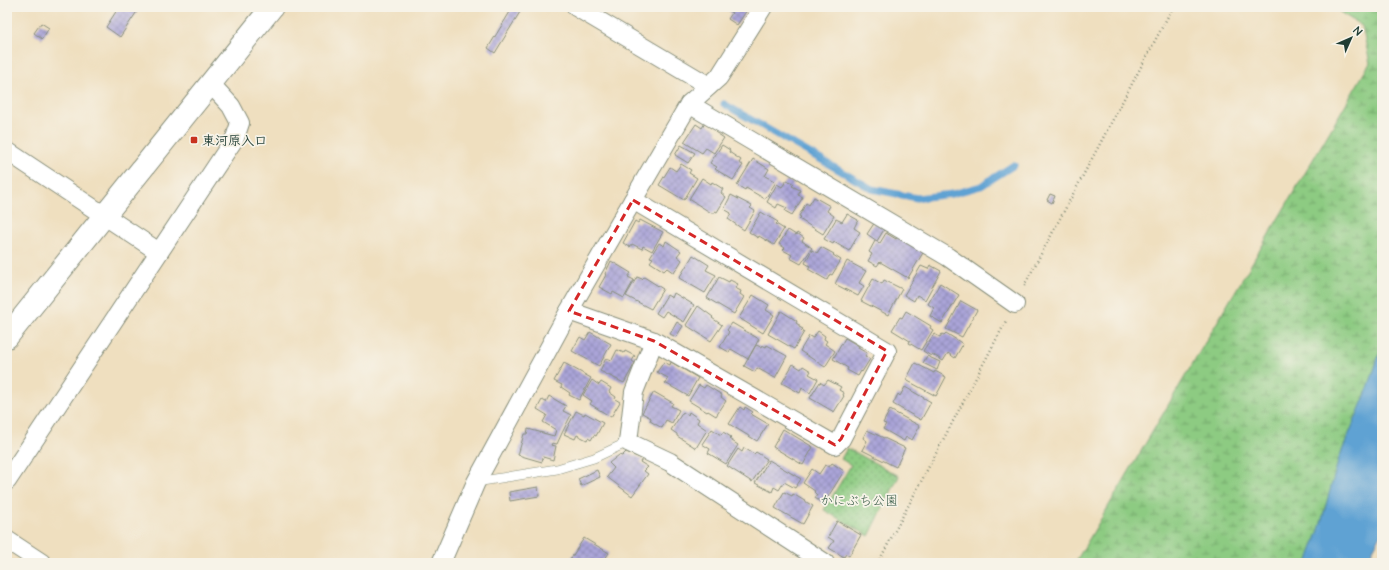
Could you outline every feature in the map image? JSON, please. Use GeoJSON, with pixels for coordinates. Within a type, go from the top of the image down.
{"type":"FeatureCollection","features":[{"type":"Feature","properties":{"kind":"street"},"geometry":{"type":"LineString","coordinates":[[7,337],[210,82],[272,7]]}},
{"type":"Feature","properties":{"kind":"street"},"geometry":{"type":"LineString","coordinates":[[576,7],[709,86]]}},
{"type":"Feature","properties":{"kind":"street"},"geometry":{"type":"LineString","coordinates":[[441,563],[476,482],[569,311],[633,200],[689,104],[719,77],[763,7]]}},
{"type":"Feature","properties":{"kind":"street"},"geometry":{"type":"LineString","coordinates":[[7,481],[235,138],[240,123],[231,106],[210,82]]}},
{"type":"Feature","properties":{"kind":"street"},"geometry":{"type":"LineString","coordinates":[[689,104],[948,257],[1015,304]]}},
{"type":"Feature","properties":{"kind":"street"},"geometry":{"type":"LineString","coordinates":[[7,151],[159,252]]}},
{"type":"Feature","properties":{"kind":"street"},"geometry":{"type":"LineString","coordinates":[[569,311],[654,341],[835,445],[841,439],[887,351],[633,200]]}},
{"type":"Feature","properties":{"kind":"street"},"geometry":{"type":"LineString","coordinates":[[654,341],[634,392],[628,442],[670,462],[812,545],[825,563]]}},
{"type":"Feature","properties":{"kind":"street"},"geometry":{"type":"LineString","coordinates":[[7,540],[42,563]]}},
{"type":"Feature","properties":{"kind":"lane"},"geometry":{"type":"LineString","coordinates":[[476,482],[556,469],[594,458],[628,442]]}},
{"type":"Feature","properties":{"kind":"highlighted area"},"geometry":{"type":"Polygon","coordinates":[[[633,200],[887,351],[841,439],[835,445],[654,341],[569,311],[633,200]]]}},
{"type":"Feature","properties":{"kind":"green space"},"geometry":{"type":"Polygon","coordinates":[[[1332,7],[1382,7],[1382,501],[1309,563],[1075,563],[1370,63],[1362,26],[1332,7]]]}},
{"type":"Feature","properties":{"kind":"green space","name":"かにぶち公園"},"geometry":{"type":"Polygon","coordinates":[[[847,448],[899,476],[869,536],[824,510],[851,465],[841,459],[847,448]]]}},
{"type":"Feature","properties":{"kind":"water"},"geometry":{"type":"Polygon","coordinates":[[[1382,346],[1382,533],[1366,563],[1307,563],[1319,530],[1339,458],[1368,388],[1382,346]]]}},
{"type":"Feature","properties":{"kind":"building"},"geometry":{"type":"Polygon","coordinates":[[[119,7],[140,7],[120,37],[106,27],[119,7]]]}},
{"type":"Feature","properties":{"kind":"building"},"geometry":{"type":"Polygon","coordinates":[[[513,7],[523,7],[495,53],[488,48],[513,7]]]}},
{"type":"Feature","properties":{"kind":"building"},"geometry":{"type":"Polygon","coordinates":[[[723,7],[749,7],[737,25],[728,19],[732,13],[723,7]]]}},
{"type":"Feature","properties":{"kind":"building"},"geometry":{"type":"Polygon","coordinates":[[[41,23],[49,28],[42,39],[34,33],[41,23]]]}},
{"type":"Feature","properties":{"kind":"building"},"geometry":{"type":"Polygon","coordinates":[[[705,123],[717,130],[715,132],[724,138],[714,153],[706,148],[702,153],[684,142],[696,124],[702,128],[705,123]]]}},
{"type":"Feature","properties":{"kind":"building"},"geometry":{"type":"Polygon","coordinates":[[[681,145],[695,153],[688,163],[675,155],[681,145]]]}},
{"type":"Feature","properties":{"kind":"building"},"geometry":{"type":"Polygon","coordinates":[[[722,145],[741,160],[739,163],[743,165],[733,180],[715,169],[717,167],[710,163],[722,145]]]}},
{"type":"Feature","properties":{"kind":"building"},"geometry":{"type":"Polygon","coordinates":[[[753,159],[769,169],[765,176],[776,182],[765,199],[746,188],[745,190],[737,185],[753,159]]]}},
{"type":"Feature","properties":{"kind":"building"},"geometry":{"type":"Polygon","coordinates":[[[681,164],[691,170],[689,173],[697,178],[684,200],[659,185],[670,167],[676,171],[681,164]]]}},
{"type":"Feature","properties":{"kind":"building"},"geometry":{"type":"Polygon","coordinates":[[[702,178],[723,189],[721,193],[726,197],[717,212],[715,211],[713,214],[689,199],[702,178]]]}},
{"type":"Feature","properties":{"kind":"building"},"geometry":{"type":"Polygon","coordinates":[[[787,180],[794,184],[792,186],[800,190],[798,195],[803,197],[792,215],[785,211],[787,208],[778,204],[776,208],[767,202],[777,184],[782,187],[787,180]]]}},
{"type":"Feature","properties":{"kind":"building"},"geometry":{"type":"Polygon","coordinates":[[[1050,194],[1055,196],[1052,203],[1047,200],[1050,194]]]}},
{"type":"Feature","properties":{"kind":"building"},"geometry":{"type":"Polygon","coordinates":[[[731,195],[752,206],[750,208],[755,211],[744,230],[728,219],[731,213],[724,209],[731,195]]]}},
{"type":"Feature","properties":{"kind":"building"},"geometry":{"type":"Polygon","coordinates":[[[814,197],[830,206],[827,211],[834,216],[823,234],[799,219],[801,217],[799,216],[806,203],[809,205],[814,197]]]}},
{"type":"Feature","properties":{"kind":"building"},"geometry":{"type":"Polygon","coordinates":[[[761,212],[778,222],[776,224],[784,229],[774,245],[749,232],[761,212]]]}},
{"type":"Feature","properties":{"kind":"building"},"geometry":{"type":"Polygon","coordinates":[[[847,214],[858,220],[854,228],[860,232],[849,251],[834,242],[833,244],[824,239],[836,219],[842,222],[847,214]]]}},
{"type":"Feature","properties":{"kind":"building"},"geometry":{"type":"Polygon","coordinates":[[[640,220],[663,232],[652,251],[643,246],[642,249],[632,244],[630,247],[623,243],[635,221],[638,223],[640,220]]]}},
{"type":"Feature","properties":{"kind":"building"},"geometry":{"type":"Polygon","coordinates":[[[875,222],[885,228],[877,241],[867,234],[875,222]]]}},
{"type":"Feature","properties":{"kind":"building"},"geometry":{"type":"Polygon","coordinates":[[[788,230],[796,235],[797,233],[804,238],[802,241],[812,248],[801,264],[790,258],[792,255],[783,250],[785,248],[779,244],[788,230]]]}},
{"type":"Feature","properties":{"kind":"building"},"geometry":{"type":"Polygon","coordinates":[[[886,233],[896,239],[898,236],[924,251],[908,278],[880,262],[877,266],[868,261],[872,254],[869,252],[875,241],[880,243],[886,233]]]}},
{"type":"Feature","properties":{"kind":"building"},"geometry":{"type":"Polygon","coordinates":[[[666,241],[681,251],[677,256],[682,260],[674,273],[667,268],[664,271],[650,262],[653,258],[650,257],[659,243],[664,246],[666,241]]]}},
{"type":"Feature","properties":{"kind":"building"},"geometry":{"type":"Polygon","coordinates":[[[821,247],[834,254],[833,255],[841,260],[832,275],[830,274],[827,280],[808,269],[810,266],[805,263],[812,250],[817,253],[821,247]]]}},
{"type":"Feature","properties":{"kind":"building"},"geometry":{"type":"Polygon","coordinates":[[[693,255],[709,265],[706,270],[716,275],[705,293],[679,278],[693,255]]]}},
{"type":"Feature","properties":{"kind":"building"},"geometry":{"type":"Polygon","coordinates":[[[611,261],[631,273],[628,277],[634,280],[624,298],[599,287],[606,275],[605,274],[611,261]]]}},
{"type":"Feature","properties":{"kind":"building"},"geometry":{"type":"Polygon","coordinates":[[[847,261],[866,271],[859,283],[864,286],[858,296],[835,284],[847,261]]]}},
{"type":"Feature","properties":{"kind":"building"},"geometry":{"type":"Polygon","coordinates":[[[930,265],[941,271],[925,300],[917,295],[914,301],[904,295],[921,266],[928,269],[930,265]]]}},
{"type":"Feature","properties":{"kind":"building"},"geometry":{"type":"Polygon","coordinates":[[[637,277],[642,279],[644,277],[663,289],[651,309],[626,296],[637,277]]]}},
{"type":"Feature","properties":{"kind":"building"},"geometry":{"type":"Polygon","coordinates":[[[719,277],[729,282],[730,280],[738,284],[735,288],[741,291],[740,294],[744,297],[734,314],[707,298],[719,277]]]}},
{"type":"Feature","properties":{"kind":"building"},"geometry":{"type":"Polygon","coordinates":[[[873,279],[882,284],[884,280],[902,289],[888,315],[861,301],[873,279]]]}},
{"type":"Feature","properties":{"kind":"building"},"geometry":{"type":"Polygon","coordinates":[[[940,283],[959,295],[942,323],[930,316],[934,308],[928,304],[940,283]]]}},
{"type":"Feature","properties":{"kind":"building"},"geometry":{"type":"Polygon","coordinates":[[[674,293],[694,305],[684,322],[666,311],[662,317],[656,313],[667,295],[672,298],[674,293]]]}},
{"type":"Feature","properties":{"kind":"building"},"geometry":{"type":"Polygon","coordinates":[[[753,295],[769,305],[766,310],[774,315],[763,333],[739,318],[753,295]]]}},
{"type":"Feature","properties":{"kind":"building"},"geometry":{"type":"Polygon","coordinates":[[[961,301],[977,310],[962,337],[946,329],[961,301]]]}},
{"type":"Feature","properties":{"kind":"building"},"geometry":{"type":"Polygon","coordinates":[[[698,306],[722,325],[711,341],[686,325],[698,306]]]}},
{"type":"Feature","properties":{"kind":"building"},"geometry":{"type":"Polygon","coordinates":[[[781,311],[797,321],[796,323],[799,327],[803,329],[801,331],[804,332],[794,349],[768,334],[781,311]]]}},
{"type":"Feature","properties":{"kind":"building"},"geometry":{"type":"Polygon","coordinates":[[[906,311],[931,326],[930,328],[933,330],[921,350],[892,330],[900,317],[902,318],[906,311]]]}},
{"type":"Feature","properties":{"kind":"building"},"geometry":{"type":"Polygon","coordinates":[[[677,322],[683,326],[676,337],[670,334],[677,322]]]}},
{"type":"Feature","properties":{"kind":"building"},"geometry":{"type":"Polygon","coordinates":[[[732,323],[759,339],[748,359],[731,349],[729,352],[720,347],[729,332],[727,330],[732,323]]]}},
{"type":"Feature","properties":{"kind":"building"},"geometry":{"type":"Polygon","coordinates":[[[818,331],[825,336],[824,339],[827,341],[825,344],[835,351],[825,367],[800,351],[809,336],[813,338],[818,331]]]}},
{"type":"Feature","properties":{"kind":"building"},"geometry":{"type":"Polygon","coordinates":[[[590,332],[611,344],[599,366],[572,351],[580,337],[585,340],[590,332]]]}},
{"type":"Feature","properties":{"kind":"building"},"geometry":{"type":"Polygon","coordinates":[[[946,333],[963,344],[955,358],[948,353],[943,361],[932,354],[931,356],[923,351],[934,334],[940,337],[942,334],[944,335],[946,333]]]}},
{"type":"Feature","properties":{"kind":"building"},"geometry":{"type":"Polygon","coordinates":[[[845,338],[859,346],[858,348],[867,353],[865,356],[870,359],[858,376],[847,370],[848,368],[833,359],[845,338]]]}},
{"type":"Feature","properties":{"kind":"building"},"geometry":{"type":"Polygon","coordinates":[[[756,345],[766,347],[767,345],[787,356],[775,378],[757,368],[755,372],[744,366],[756,345]]]}},
{"type":"Feature","properties":{"kind":"building"},"geometry":{"type":"Polygon","coordinates":[[[617,350],[624,353],[625,351],[635,356],[632,361],[635,363],[624,383],[600,371],[606,358],[612,360],[617,350]]]}},
{"type":"Feature","properties":{"kind":"building"},"geometry":{"type":"Polygon","coordinates":[[[927,356],[940,362],[937,370],[923,363],[927,356]]]}},
{"type":"Feature","properties":{"kind":"building"},"geometry":{"type":"Polygon","coordinates":[[[664,362],[670,365],[671,362],[698,378],[688,396],[665,383],[668,378],[657,372],[664,362]]]}},
{"type":"Feature","properties":{"kind":"building"},"geometry":{"type":"Polygon","coordinates":[[[564,363],[591,378],[579,400],[569,395],[570,393],[561,387],[562,385],[554,381],[564,363]]]}},
{"type":"Feature","properties":{"kind":"building"},"geometry":{"type":"Polygon","coordinates":[[[915,363],[934,373],[935,371],[946,377],[936,396],[906,380],[915,363]]]}},
{"type":"Feature","properties":{"kind":"building"},"geometry":{"type":"Polygon","coordinates":[[[793,364],[801,369],[803,366],[811,371],[809,374],[818,379],[810,393],[802,388],[800,393],[782,383],[793,364]]]}},
{"type":"Feature","properties":{"kind":"building"},"geometry":{"type":"Polygon","coordinates":[[[592,380],[599,385],[601,382],[611,388],[609,392],[620,402],[611,417],[590,404],[592,401],[583,395],[592,380]]]}},
{"type":"Feature","properties":{"kind":"building"},"geometry":{"type":"Polygon","coordinates":[[[828,380],[841,387],[839,390],[844,393],[844,396],[834,412],[810,398],[820,382],[824,385],[828,380]]]}},
{"type":"Feature","properties":{"kind":"building"},"geometry":{"type":"Polygon","coordinates":[[[699,385],[704,388],[706,385],[722,395],[721,397],[726,401],[716,416],[689,401],[699,385]]]}},
{"type":"Feature","properties":{"kind":"building"},"geometry":{"type":"Polygon","coordinates":[[[905,387],[931,402],[921,420],[893,404],[898,394],[900,396],[905,387]]]}},
{"type":"Feature","properties":{"kind":"building"},"geometry":{"type":"Polygon","coordinates":[[[654,392],[673,403],[671,406],[679,410],[672,423],[666,420],[662,428],[650,421],[651,418],[642,413],[654,392]]]}},
{"type":"Feature","properties":{"kind":"building"},"geometry":{"type":"Polygon","coordinates":[[[549,396],[566,406],[563,411],[571,415],[557,444],[552,443],[551,445],[556,446],[553,460],[543,457],[542,462],[518,455],[524,434],[527,434],[528,429],[554,436],[556,430],[543,422],[547,415],[537,409],[542,400],[546,402],[549,396]]]}},
{"type":"Feature","properties":{"kind":"building"},"geometry":{"type":"Polygon","coordinates":[[[740,407],[744,410],[745,407],[753,412],[751,414],[768,424],[757,441],[729,424],[740,407]]]}},
{"type":"Feature","properties":{"kind":"building"},"geometry":{"type":"Polygon","coordinates":[[[890,410],[920,426],[912,440],[906,437],[904,441],[883,429],[886,424],[883,423],[890,410]]]}},
{"type":"Feature","properties":{"kind":"building"},"geometry":{"type":"Polygon","coordinates":[[[576,411],[584,415],[585,413],[603,423],[596,436],[594,435],[591,440],[588,438],[587,440],[577,435],[575,439],[564,434],[576,411]]]}},
{"type":"Feature","properties":{"kind":"building"},"geometry":{"type":"Polygon","coordinates":[[[683,412],[688,415],[689,412],[699,419],[697,423],[707,430],[696,448],[677,436],[677,434],[671,430],[683,412]]]}},
{"type":"Feature","properties":{"kind":"building"},"geometry":{"type":"Polygon","coordinates":[[[712,429],[721,435],[723,432],[731,437],[729,439],[738,445],[726,464],[708,453],[710,449],[702,444],[712,429]]]}},
{"type":"Feature","properties":{"kind":"building"},"geometry":{"type":"Polygon","coordinates":[[[783,429],[813,447],[803,465],[773,447],[783,429]]]}},
{"type":"Feature","properties":{"kind":"building"},"geometry":{"type":"Polygon","coordinates":[[[867,430],[905,448],[896,467],[862,450],[867,441],[863,438],[867,430]]]}},
{"type":"Feature","properties":{"kind":"building"},"geometry":{"type":"Polygon","coordinates":[[[744,448],[754,454],[756,452],[767,459],[752,482],[727,466],[738,449],[742,452],[744,448]]]}},
{"type":"Feature","properties":{"kind":"building"},"geometry":{"type":"Polygon","coordinates":[[[626,452],[642,459],[640,462],[648,467],[644,471],[648,474],[632,496],[607,477],[614,468],[609,463],[619,455],[622,456],[626,452]]]}},
{"type":"Feature","properties":{"kind":"building"},"geometry":{"type":"Polygon","coordinates":[[[769,460],[801,479],[795,488],[784,482],[779,490],[774,487],[772,492],[755,483],[769,460]]]}},
{"type":"Feature","properties":{"kind":"building"},"geometry":{"type":"Polygon","coordinates":[[[832,463],[844,471],[826,500],[822,503],[815,498],[817,495],[814,492],[815,491],[803,483],[812,469],[819,474],[825,465],[829,467],[832,463]]]}},
{"type":"Feature","properties":{"kind":"building"},"geometry":{"type":"Polygon","coordinates":[[[597,470],[600,477],[581,486],[578,479],[597,470]]]}},
{"type":"Feature","properties":{"kind":"building"},"geometry":{"type":"Polygon","coordinates":[[[538,487],[539,496],[510,501],[509,492],[538,487]]]}},
{"type":"Feature","properties":{"kind":"building"},"geometry":{"type":"Polygon","coordinates":[[[784,492],[792,496],[793,494],[813,506],[803,524],[775,508],[784,492]]]}},
{"type":"Feature","properties":{"kind":"building"},"geometry":{"type":"Polygon","coordinates":[[[837,521],[861,535],[849,556],[846,554],[844,557],[829,548],[834,541],[828,537],[837,521]]]}},
{"type":"Feature","properties":{"kind":"building"},"geometry":{"type":"Polygon","coordinates":[[[584,538],[609,553],[602,563],[568,563],[584,538]]]}},
{"type":"Feature","properties":{"kind":"waterway"},"geometry":{"type":"LineString","coordinates":[[724,104],[872,189],[917,198],[952,194],[981,186],[1014,165]]}},
{"type":"Feature","properties":{"kind":"place","name":"東河原入口"},"geometry":{"type":"Point","coordinates":[194,140]}}]}
